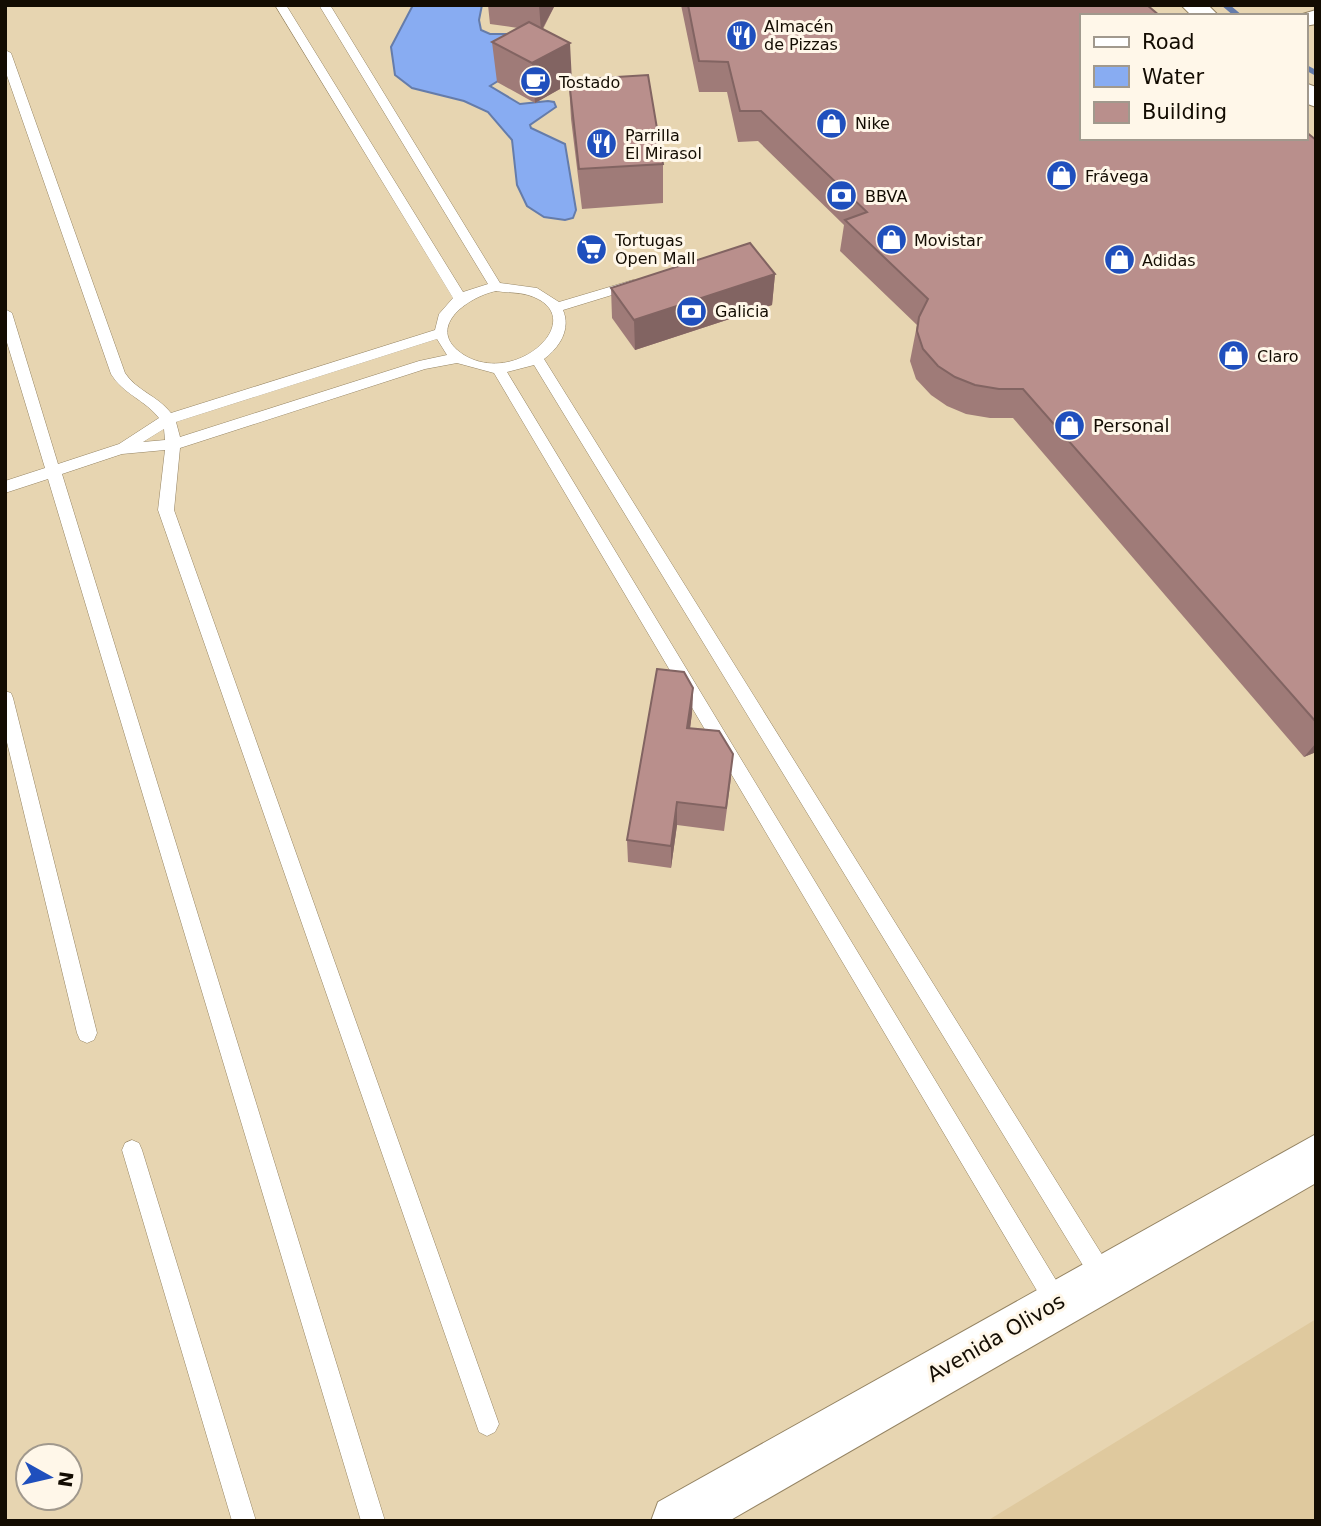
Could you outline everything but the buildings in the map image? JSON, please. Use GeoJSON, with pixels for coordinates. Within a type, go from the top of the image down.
{"type":"FeatureCollection","features":[{"type":"Feature","properties":{"kind":"street","name":"Avenida Olivos"},"geometry":{"type":"LineString","coordinates":[[677,1521],[1316,1157]]}},
{"type":"Feature","properties":{"kind":"lane"},"geometry":{"type":"LineString","coordinates":[[280,5],[460,299]]}},
{"type":"Feature","properties":{"kind":"lane"},"geometry":{"type":"LineString","coordinates":[[324,5],[496,287]]}},
{"type":"Feature","properties":{"kind":"lane"},"geometry":{"type":"LineString","coordinates":[[5,53],[118,374],[125,387],[160,409],[167,420],[174,444],[163,495],[166,510],[487,1424]]}},
{"type":"Feature","properties":{"kind":"lane"},"geometry":{"type":"LineString","coordinates":[[556,307],[650,279]]}},
{"type":"Feature","properties":{"kind":"lane"},"geometry":{"type":"LineString","coordinates":[[5,487],[121,449],[174,444],[424,364],[458,359],[498,368],[537,359],[549,351],[558,340],[562,329],[561,317],[556,307],[545,297],[531,290],[496,287],[477,291],[460,299],[448,309],[442,320],[440,333],[443,342],[458,359]]}},
{"type":"Feature","properties":{"kind":"lane"},"geometry":{"type":"LineString","coordinates":[[6,318],[373,1521]]}},
{"type":"Feature","properties":{"kind":"lane"},"geometry":{"type":"LineString","coordinates":[[121,449],[167,420],[440,333]]}},
{"type":"Feature","properties":{"kind":"lane"},"geometry":{"type":"LineString","coordinates":[[537,359],[1103,1277]]}},
{"type":"Feature","properties":{"kind":"lane"},"geometry":{"type":"LineString","coordinates":[[498,368],[1057,1303]]}},
{"type":"Feature","properties":{"kind":"lane"},"geometry":{"type":"LineString","coordinates":[[5,698],[13,764],[87,1033]]}},
{"type":"Feature","properties":{"kind":"lane"},"geometry":{"type":"LineString","coordinates":[[132,1150],[244,1521]]}},
{"type":"Feature","properties":{"kind":"shaded area"},"geometry":{"type":"Polygon","coordinates":[[[1316,1319],[1316,1521],[987,1521],[1316,1319]]]}},
{"type":"Feature","properties":{"kind":"water"},"geometry":{"type":"Polygon","coordinates":[[[413,5],[482,5],[479,20],[481,30],[490,34],[524,34],[535,58],[490,86],[520,104],[554,102],[556,107],[530,125],[531,128],[565,144],[576,210],[573,218],[565,220],[544,217],[527,206],[517,185],[512,140],[488,112],[464,101],[412,88],[395,75],[391,47],[413,5]]]}},
{"type":"Feature","properties":{"kind":"waterway"},"geometry":{"type":"LineString","coordinates":[[1225,5],[1236,14]]}},
{"type":"Feature","properties":{"kind":"waterway"},"geometry":{"type":"LineString","coordinates":[[1307,67],[1316,74]]}},
{"type":"Feature","properties":{"kind":"place","name":"Almacén de Pizzas"},"geometry":{"type":"Point","coordinates":[741,35]}},
{"type":"Feature","properties":{"kind":"place","name":"Tostado"},"geometry":{"type":"Point","coordinates":[536,82]}},
{"type":"Feature","properties":{"kind":"place","name":"Nike"},"geometry":{"type":"Point","coordinates":[832,123]}},
{"type":"Feature","properties":{"kind":"place","name":"Parrilla El Mirasol"},"geometry":{"type":"Point","coordinates":[602,144]}},
{"type":"Feature","properties":{"kind":"place","name":"Frávega"},"geometry":{"type":"Point","coordinates":[1062,176]}},
{"type":"Feature","properties":{"kind":"place","name":"BBVA"},"geometry":{"type":"Point","coordinates":[842,196]}},
{"type":"Feature","properties":{"kind":"place","name":"Movistar"},"geometry":{"type":"Point","coordinates":[891,240]}},
{"type":"Feature","properties":{"kind":"place","name":"Tortugas Open Mall"},"geometry":{"type":"Point","coordinates":[592,249]}},
{"type":"Feature","properties":{"kind":"place","name":"Adidas"},"geometry":{"type":"Point","coordinates":[1119,260]}},
{"type":"Feature","properties":{"kind":"place","name":"Galicia"},"geometry":{"type":"Point","coordinates":[692,311]}},
{"type":"Feature","properties":{"kind":"place","name":"Claro"},"geometry":{"type":"Point","coordinates":[1234,356]}},
{"type":"Feature","properties":{"kind":"place","name":"Personal"},"geometry":{"type":"Point","coordinates":[1070,425]}}]}
